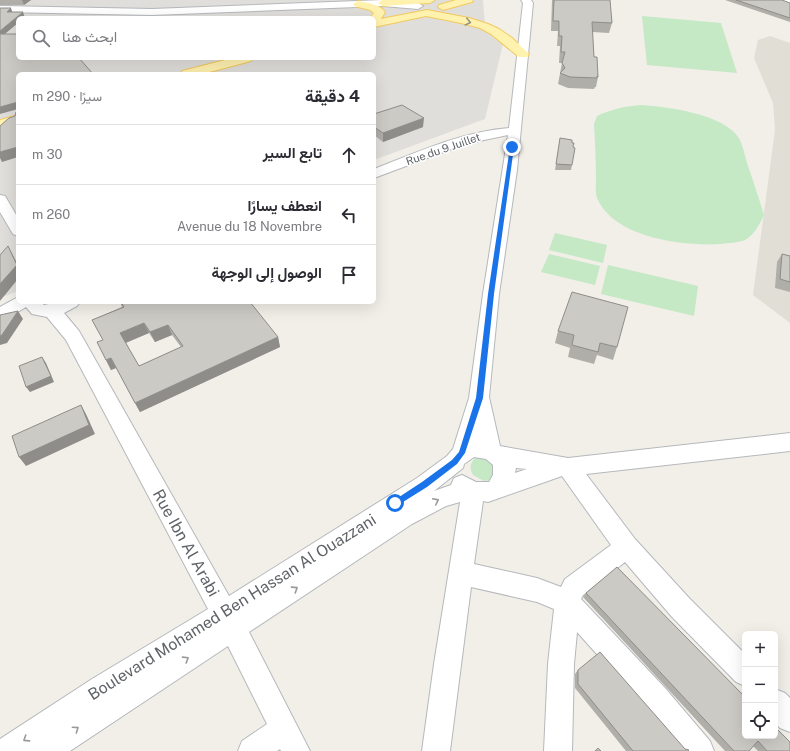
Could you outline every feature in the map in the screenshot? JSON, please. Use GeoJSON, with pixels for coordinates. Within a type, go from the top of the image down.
{"type":"FeatureCollection","features":[{"type":"Feature","properties":{"kind":"main road"},"geometry":{"type":"LineString","coordinates":[[383,3],[433,8],[455,0]]}},
{"type":"Feature","properties":{"kind":"main road"},"geometry":{"type":"LineString","coordinates":[[376,22],[468,0]]}},
{"type":"Feature","properties":{"kind":"main road"},"geometry":{"type":"LineString","coordinates":[[358,4],[378,10],[380,13],[376,22]]}},
{"type":"Feature","properties":{"kind":"main road"},"geometry":{"type":"LineString","coordinates":[[376,22],[426,4],[498,33],[523,54]]}},
{"type":"Feature","properties":{"kind":"main road"},"geometry":{"type":"LineString","coordinates":[[194,72],[240,60]]}},
{"type":"Feature","properties":{"kind":"main road"},"geometry":{"type":"LineString","coordinates":[[0,124],[16,120]]}},
{"type":"Feature","properties":{"kind":"street"},"geometry":{"type":"LineString","coordinates":[[274,7],[283,0]]}},
{"type":"Feature","properties":{"kind":"street"},"geometry":{"type":"LineString","coordinates":[[784,0],[790,2]]}},
{"type":"Feature","properties":{"kind":"street"},"geometry":{"type":"LineString","coordinates":[[529,1],[514,131],[491,294],[480,398],[454,467],[456,478],[459,483],[471,491],[483,493],[566,467],[780,443],[790,455]]}},
{"type":"Feature","properties":{"kind":"street"},"geometry":{"type":"LineString","coordinates":[[0,9],[129,12],[383,3],[417,7]]}},
{"type":"Feature","properties":{"kind":"street","name":"Rue du 9 Juillet"},"geometry":{"type":"LineString","coordinates":[[376,173],[476,137],[514,131]]}},
{"type":"Feature","properties":{"kind":"street"},"geometry":{"type":"LineString","coordinates":[[0,199],[16,227]]}},
{"type":"Feature","properties":{"kind":"street"},"geometry":{"type":"LineString","coordinates":[[0,316],[35,306],[60,309],[69,304]]}},
{"type":"Feature","properties":{"kind":"street","name":"Rue Ibn Al Arabi"},"geometry":{"type":"LineString","coordinates":[[72,304],[73,336]]}},
{"type":"Feature","properties":{"kind":"street","name":"Rue Ibn Al Arabi"},"geometry":{"type":"LineString","coordinates":[[35,306],[73,336],[229,621],[290,740]]}},
{"type":"Feature","properties":{"kind":"street"},"geometry":{"type":"LineString","coordinates":[[480,398],[494,454],[503,462],[505,469],[503,483],[497,488]]}},
{"type":"Feature","properties":{"kind":"street"},"geometry":{"type":"LineString","coordinates":[[458,458],[476,448],[494,454],[566,467],[627,547],[681,608],[742,670]]}},
{"type":"Feature","properties":{"kind":"street","name":"Boulevard Mohamed Ben Hassan Al Ouazzani"},"geometry":{"type":"LineString","coordinates":[[44,751],[125,697],[229,621],[302,565],[425,485],[458,458]]}},
{"type":"Feature","properties":{"kind":"street"},"geometry":{"type":"LineString","coordinates":[[436,751],[471,491]]}},
{"type":"Feature","properties":{"kind":"street","name":"Boulevard Mohamed Ben Hassan Al Ouazzani"},"geometry":{"type":"LineString","coordinates":[[8,751],[404,517],[441,498],[471,491]]}},
{"type":"Feature","properties":{"kind":"street"},"geometry":{"type":"LineString","coordinates":[[558,751],[561,664],[567,602],[574,587],[627,547]]}},
{"type":"Feature","properties":{"kind":"street"},"geometry":{"type":"LineString","coordinates":[[460,572],[537,590],[567,602],[655,698],[700,751]]}},
{"type":"Feature","properties":{"kind":"street"},"geometry":{"type":"LineString","coordinates":[[778,706],[790,718]]}},
{"type":"Feature","properties":{"kind":"street"},"geometry":{"type":"LineString","coordinates":[[252,751],[290,740]]}},
{"type":"Feature","properties":{"kind":"shaded area"},"geometry":{"type":"Polygon","coordinates":[[[0,0],[483,0],[485,26],[503,44],[485,119],[376,159],[376,72],[16,72],[16,292],[0,298],[0,0]]]}},
{"type":"Feature","properties":{"kind":"shaded area"},"geometry":{"type":"Polygon","coordinates":[[[770,36],[790,43],[790,323],[753,295],[775,130],[773,103],[754,58],[758,40],[770,36]]]}},
{"type":"Feature","properties":{"kind":"green space"},"geometry":{"type":"Polygon","coordinates":[[[642,16],[721,23],[737,73],[647,65],[642,16]]]}},
{"type":"Feature","properties":{"kind":"green space"},"geometry":{"type":"Polygon","coordinates":[[[642,105],[681,110],[710,118],[733,131],[740,140],[764,215],[751,236],[738,242],[719,244],[669,241],[634,231],[619,223],[607,213],[596,195],[594,124],[597,116],[608,111],[642,105]]]}},
{"type":"Feature","properties":{"kind":"green space"},"geometry":{"type":"Polygon","coordinates":[[[555,233],[607,245],[603,263],[549,250],[555,233]]]}},
{"type":"Feature","properties":{"kind":"green space"},"geometry":{"type":"Polygon","coordinates":[[[549,254],[600,266],[595,285],[541,272],[549,254]]]}},
{"type":"Feature","properties":{"kind":"green space"},"geometry":{"type":"Polygon","coordinates":[[[608,265],[698,286],[694,316],[601,294],[608,265]]]}},
{"type":"Feature","properties":{"kind":"green space"},"geometry":{"type":"Polygon","coordinates":[[[479,456],[495,460],[492,480],[484,481],[473,475],[471,472],[471,464],[479,456]]]}},
{"type":"Feature","properties":{"kind":"building"},"geometry":{"type":"Polygon","coordinates":[[[554,0],[610,0],[612,23],[592,22],[594,57],[597,57],[597,78],[570,77],[560,73],[565,68],[562,63],[565,52],[561,52],[562,36],[559,36],[559,21],[553,21],[554,0]]]}},
{"type":"Feature","properties":{"kind":"building"},"geometry":{"type":"Polygon","coordinates":[[[736,0],[782,0],[790,3],[790,18],[736,0]]]}},
{"type":"Feature","properties":{"kind":"building"},"geometry":{"type":"Polygon","coordinates":[[[0,8],[11,8],[7,12],[23,12],[16,16],[16,18],[0,31],[0,8]]]}},
{"type":"Feature","properties":{"kind":"building"},"geometry":{"type":"Polygon","coordinates":[[[0,34],[16,34],[16,60],[81,60],[91,72],[16,72],[16,103],[0,107],[0,34]]]}},
{"type":"Feature","properties":{"kind":"building"},"geometry":{"type":"Polygon","coordinates":[[[402,105],[424,118],[383,133],[376,128],[376,113],[402,105]]]}},
{"type":"Feature","properties":{"kind":"building"},"geometry":{"type":"Polygon","coordinates":[[[16,112],[16,148],[0,152],[0,126],[9,118],[15,116],[16,112]]]}},
{"type":"Feature","properties":{"kind":"building"},"geometry":{"type":"Polygon","coordinates":[[[560,138],[572,140],[572,143],[574,143],[573,147],[575,148],[572,165],[556,164],[560,138]]]}},
{"type":"Feature","properties":{"kind":"building"},"geometry":{"type":"Polygon","coordinates":[[[8,246],[16,266],[0,284],[0,255],[8,246]]]}},
{"type":"Feature","properties":{"kind":"building"},"geometry":{"type":"Polygon","coordinates":[[[782,254],[790,256],[790,282],[780,279],[782,254]]]}},
{"type":"Feature","properties":{"kind":"building"},"geometry":{"type":"Polygon","coordinates":[[[572,292],[628,307],[617,347],[600,343],[598,352],[572,345],[574,335],[558,331],[572,292]]]}},
{"type":"Feature","properties":{"kind":"building"},"geometry":{"type":"Polygon","coordinates":[[[122,304],[252,304],[278,337],[135,403],[111,358],[106,360],[97,342],[103,340],[92,320],[124,307],[122,304]],[[144,323],[120,333],[139,366],[183,346],[168,325],[150,332],[144,323]]]}},
{"type":"Feature","properties":{"kind":"building"},"geometry":{"type":"Polygon","coordinates":[[[18,311],[2,335],[0,336],[0,315],[18,311]]]}},
{"type":"Feature","properties":{"kind":"building"},"geometry":{"type":"Polygon","coordinates":[[[42,357],[51,376],[26,387],[19,366],[42,357]]]}},
{"type":"Feature","properties":{"kind":"building"},"geometry":{"type":"Polygon","coordinates":[[[81,405],[89,425],[19,457],[12,436],[81,405]]]}},
{"type":"Feature","properties":{"kind":"building"},"geometry":{"type":"Polygon","coordinates":[[[617,567],[742,694],[742,739],[778,739],[778,730],[790,742],[790,751],[767,751],[758,741],[749,751],[734,751],[586,593],[617,567]]]}},
{"type":"Feature","properties":{"kind":"building"},"geometry":{"type":"Polygon","coordinates":[[[600,652],[685,749],[689,750],[688,751],[633,751],[578,684],[578,670],[600,652]]]}},
{"type":"Feature","properties":{"kind":"route"},"geometry":{"type":"LineString","coordinates":[[395,503],[425,485],[455,462],[462,453],[480,398],[491,294],[510,170],[512,147]]}}]}
